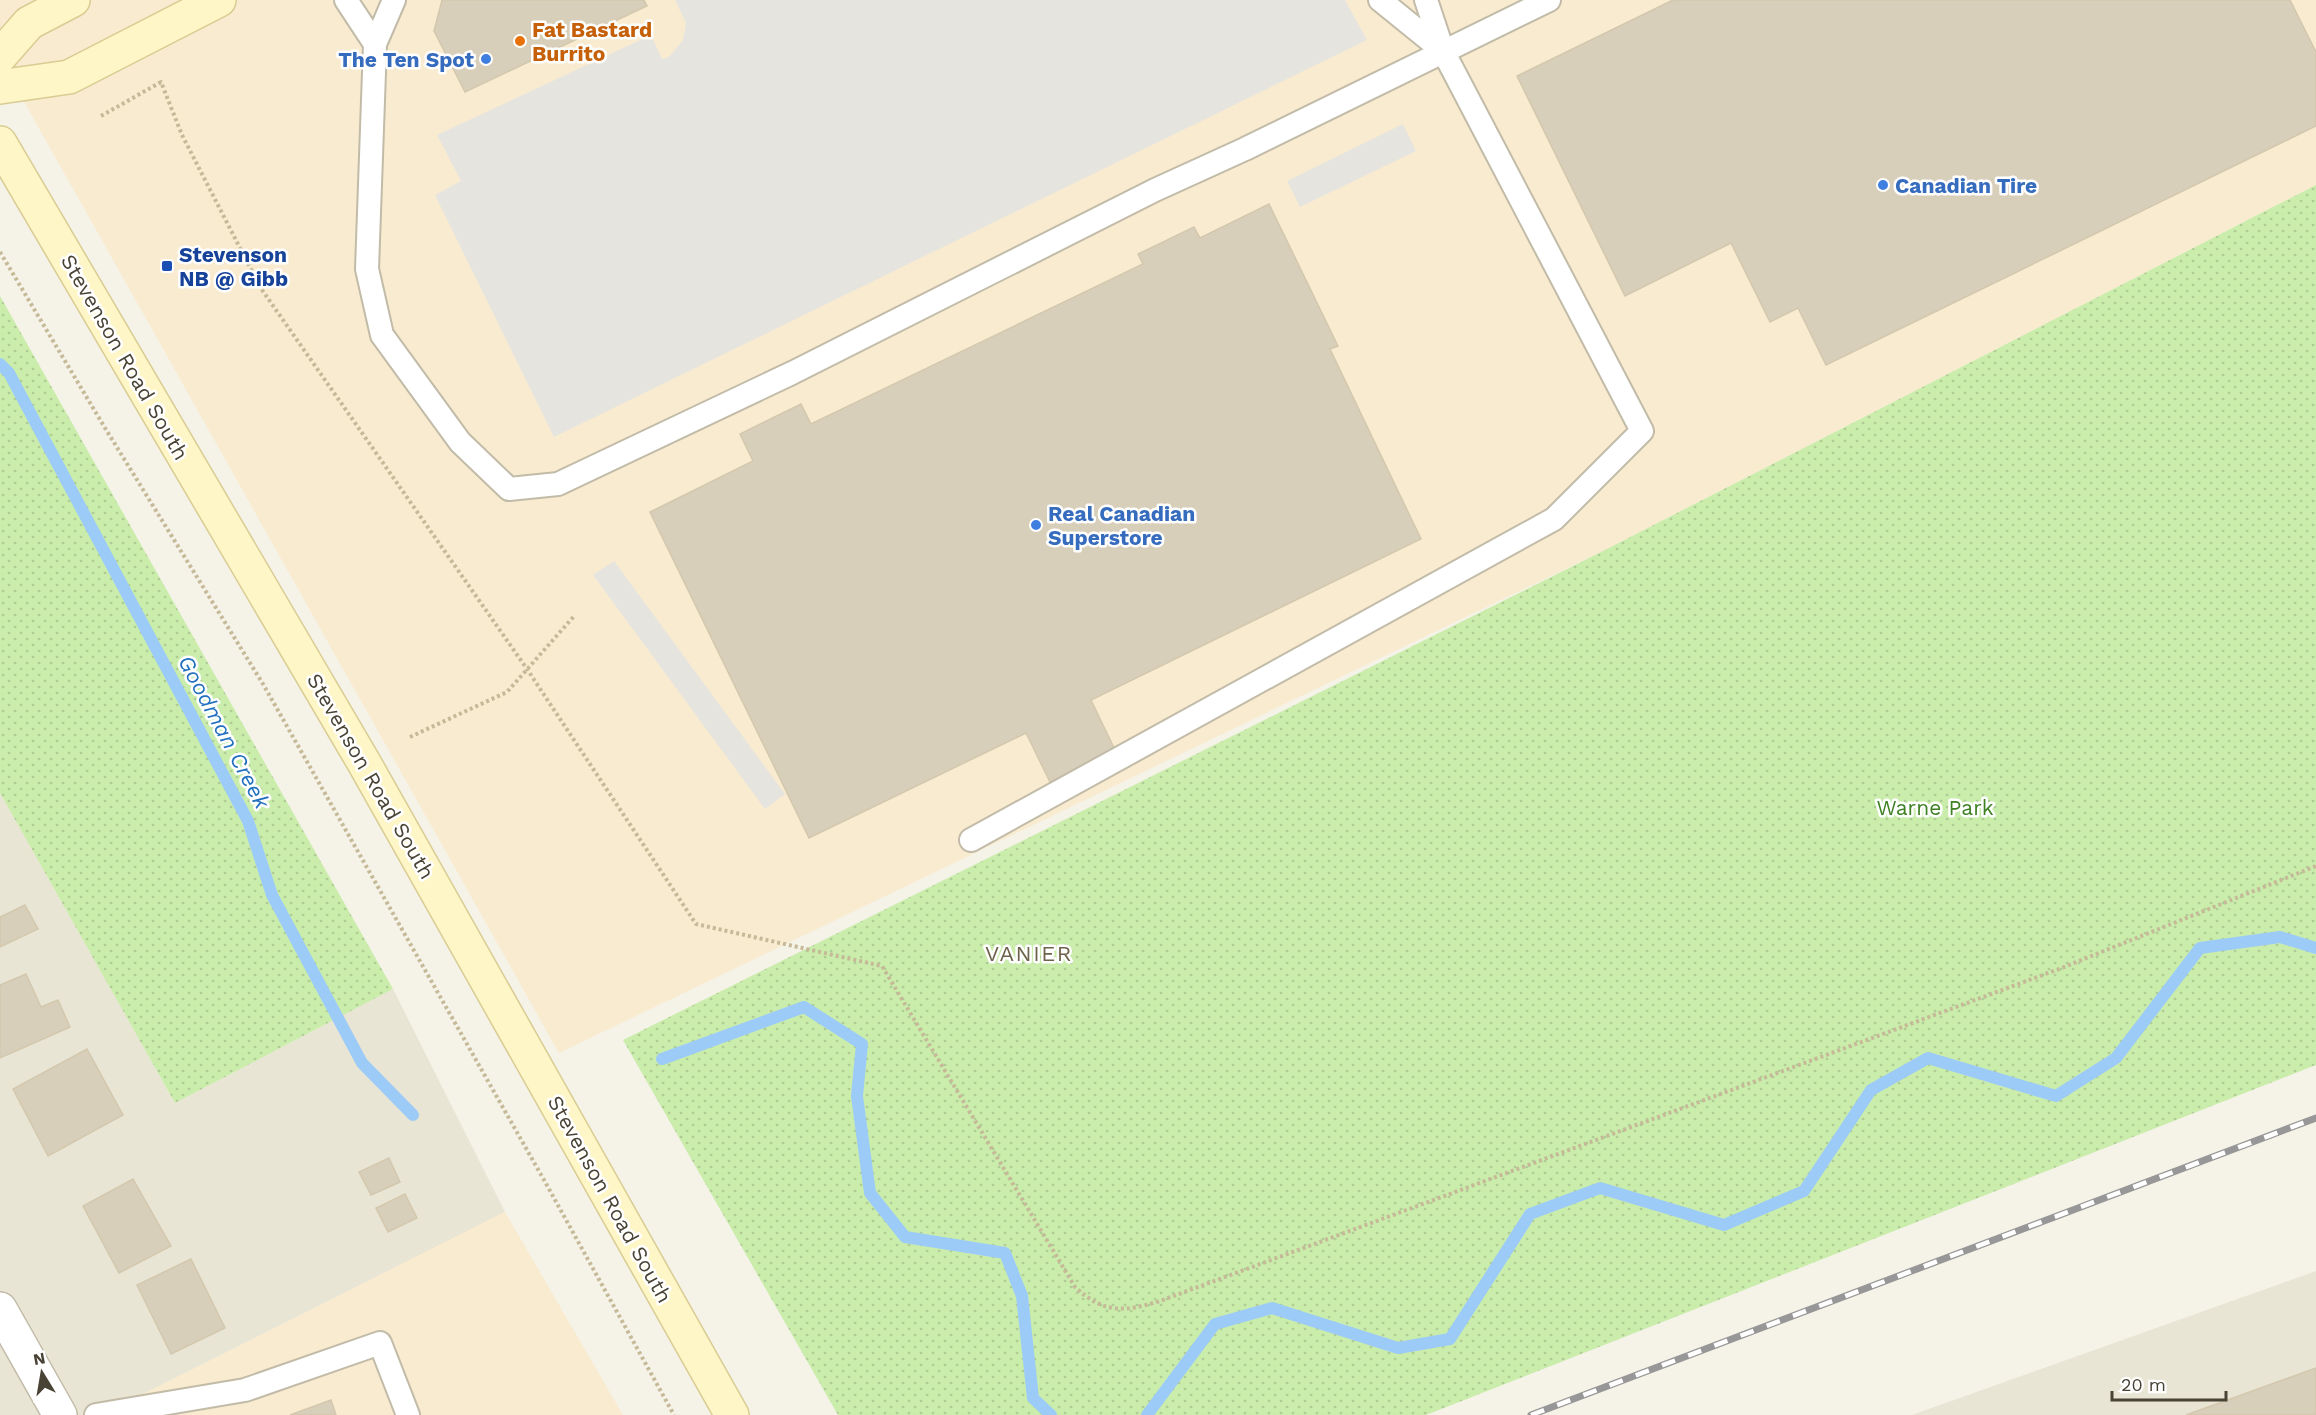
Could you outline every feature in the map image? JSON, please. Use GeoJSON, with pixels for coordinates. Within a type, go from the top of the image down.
{"type":"FeatureCollection","features":[{"type":"Feature","properties":{"kind":"main road"},"geometry":{"type":"LineString","coordinates":[[0,56],[29,23],[73,0]]}},
{"type":"Feature","properties":{"kind":"main road"},"geometry":{"type":"LineString","coordinates":[[0,87],[69,77],[219,0]]}},
{"type":"Feature","properties":{"kind":"main road","name":"Stevenson Road South"},"geometry":{"type":"LineString","coordinates":[[0,143],[363,761],[732,1415]]}},
{"type":"Feature","properties":{"kind":"street"},"geometry":{"type":"LineString","coordinates":[[0,1309],[60,1415]]}},
{"type":"Feature","properties":{"kind":"lane"},"geometry":{"type":"LineString","coordinates":[[346,0],[375,44]]}},
{"type":"Feature","properties":{"kind":"lane"},"geometry":{"type":"LineString","coordinates":[[394,0],[375,44],[367,269],[382,335],[460,441],[509,489],[558,484],[792,373],[1155,190],[1245,149],[1549,0]]}},
{"type":"Feature","properties":{"kind":"lane"},"geometry":{"type":"LineString","coordinates":[[1380,0],[1443,51]]}},
{"type":"Feature","properties":{"kind":"lane"},"geometry":{"type":"LineString","coordinates":[[971,840],[1554,519],[1642,431],[1443,51],[1426,0]]}},
{"type":"Feature","properties":{"kind":"lane"},"geometry":{"type":"LineString","coordinates":[[96,1415],[245,1390],[380,1343],[408,1415]]}},
{"type":"Feature","properties":{"kind":"path"},"geometry":{"type":"LineString","coordinates":[[101,116],[161,82],[182,135],[260,286],[527,669],[696,924],[882,966],[1075,1287],[1086,1298],[1115,1310],[1136,1308],[1160,1301],[1689,1106],[2059,969],[2316,866]]}},
{"type":"Feature","properties":{"kind":"path"},"geometry":{"type":"LineString","coordinates":[[0,252],[105,428],[263,684],[544,1180],[674,1415]]}},
{"type":"Feature","properties":{"kind":"path"},"geometry":{"type":"LineString","coordinates":[[410,737],[507,692],[575,615]]}},
{"type":"Feature","properties":{"kind":"shaded area"},"geometry":{"type":"Polygon","coordinates":[[[0,0],[2316,0],[2316,185],[1603,551],[559,1053],[0,59],[0,0]]]}},
{"type":"Feature","properties":{"kind":"shaded area"},"geometry":{"type":"Polygon","coordinates":[[[675,0],[1345,0],[1367,40],[554,437],[435,195],[461,181],[437,135],[651,35],[662,59],[669,57],[683,40],[686,23],[675,0]]]}},
{"type":"Feature","properties":{"kind":"shaded area"},"geometry":{"type":"Polygon","coordinates":[[[1403,124],[1416,151],[1300,207],[1287,181],[1403,124]]]}},
{"type":"Feature","properties":{"kind":"shaded area"},"geometry":{"type":"Polygon","coordinates":[[[614,561],[785,794],[765,809],[593,575],[614,561]]]}},
{"type":"Feature","properties":{"kind":"shaded area"},"geometry":{"type":"Polygon","coordinates":[[[0,793],[175,1103],[393,989],[505,1212],[126,1403],[131,1415],[0,1415],[0,793]]]}},
{"type":"Feature","properties":{"kind":"shaded area"},"geometry":{"type":"Polygon","coordinates":[[[505,1212],[623,1415],[131,1415],[125,1403],[505,1212]]]}},
{"type":"Feature","properties":{"kind":"shaded area"},"geometry":{"type":"Polygon","coordinates":[[[2316,1271],[2316,1415],[1912,1415],[2316,1271]]]}},
{"type":"Feature","properties":{"kind":"green space","name":"Warne Park"},"geometry":{"type":"Polygon","coordinates":[[[2316,185],[2316,1065],[1426,1415],[838,1415],[623,1040],[1603,551],[2316,185]]]}},
{"type":"Feature","properties":{"kind":"green space"},"geometry":{"type":"Polygon","coordinates":[[[0,296],[393,989],[175,1103],[0,793],[0,296]]]}},
{"type":"Feature","properties":{"kind":"building"},"geometry":{"type":"Polygon","coordinates":[[[442,0],[644,0],[647,6],[465,92],[434,31],[442,0]]]}},
{"type":"Feature","properties":{"kind":"building","name":"Canadian Tire"},"geometry":{"type":"Polygon","coordinates":[[[1673,0],[2290,0],[2316,52],[2316,126],[1826,365],[1798,308],[1770,322],[1731,243],[1625,296],[1517,76],[1673,0]]]}},
{"type":"Feature","properties":{"kind":"building","name":"Real Canadian Superstore"},"geometry":{"type":"Polygon","coordinates":[[[1269,204],[1338,346],[1330,349],[1421,539],[1091,700],[1115,750],[1050,782],[1026,733],[809,838],[650,512],[753,461],[740,434],[801,404],[811,424],[1143,264],[1138,254],[1194,227],[1200,238],[1269,204]]]}},
{"type":"Feature","properties":{"kind":"building"},"geometry":{"type":"Polygon","coordinates":[[[25,905],[38,929],[0,947],[0,917],[25,905]]]}},
{"type":"Feature","properties":{"kind":"building"},"geometry":{"type":"Polygon","coordinates":[[[26,974],[41,1007],[58,1000],[70,1027],[0,1058],[0,985],[26,974]]]}},
{"type":"Feature","properties":{"kind":"building"},"geometry":{"type":"Polygon","coordinates":[[[87,1049],[123,1115],[48,1156],[13,1089],[87,1049]]]}},
{"type":"Feature","properties":{"kind":"building"},"geometry":{"type":"Polygon","coordinates":[[[389,1158],[400,1182],[371,1195],[359,1172],[389,1158]]]}},
{"type":"Feature","properties":{"kind":"building"},"geometry":{"type":"Polygon","coordinates":[[[133,1179],[171,1246],[119,1273],[83,1206],[133,1179]]]}},
{"type":"Feature","properties":{"kind":"building"},"geometry":{"type":"Polygon","coordinates":[[[405,1194],[417,1218],[388,1232],[376,1208],[405,1194]]]}},
{"type":"Feature","properties":{"kind":"building"},"geometry":{"type":"Polygon","coordinates":[[[191,1259],[225,1328],[171,1354],[137,1285],[191,1259]]]}},
{"type":"Feature","properties":{"kind":"building"},"geometry":{"type":"Polygon","coordinates":[[[2316,1368],[2316,1415],[2186,1415],[2316,1368]]]}},
{"type":"Feature","properties":{"kind":"building"},"geometry":{"type":"Polygon","coordinates":[[[331,1400],[336,1415],[290,1415],[331,1400]]]}},
{"type":"Feature","properties":{"kind":"waterway","name":"Goodman Creek"},"geometry":{"type":"LineString","coordinates":[[0,364],[9,373],[248,821],[272,895],[362,1063],[413,1115]]}},
{"type":"Feature","properties":{"kind":"waterway","name":"Goodman Creek"},"geometry":{"type":"LineString","coordinates":[[1147,1415],[1215,1324],[1272,1308],[1398,1348],[1450,1339],[1530,1214],[1600,1188],[1724,1225],[1804,1191],[1871,1090],[1928,1058],[2056,1096],[2116,1058],[2200,948],[2280,937],[2316,948]]}},
{"type":"Feature","properties":{"kind":"waterway","name":"Goodman Creek"},"geometry":{"type":"LineString","coordinates":[[662,1059],[804,1007],[862,1044],[857,1096],[870,1193],[905,1237],[1005,1253],[1022,1296],[1033,1398],[1051,1415]]}},
{"type":"Feature","properties":{"kind":"railway"},"geometry":{"type":"LineString","coordinates":[[1531,1415],[2316,1118]]}},
{"type":"Feature","properties":{"kind":"place","name":"Fat Bastard Burrito"},"geometry":{"type":"Point","coordinates":[520,41]}},
{"type":"Feature","properties":{"kind":"place","name":"The Ten Spot"},"geometry":{"type":"Point","coordinates":[486,59]}},
{"type":"Feature","properties":{"kind":"place","name":"Canadian Tire"},"geometry":{"type":"Point","coordinates":[1883,185]}},
{"type":"Feature","properties":{"kind":"place","name":"Stevenson NB @ Gibb"},"geometry":{"type":"Point","coordinates":[167,266]}},
{"type":"Feature","properties":{"kind":"place","name":"Real Canadian Superstore"},"geometry":{"type":"Point","coordinates":[1036,525]}},
{"type":"Feature","properties":{"kind":"district","name":"VANIER"},"geometry":{"type":"Point","coordinates":[1029,953]}}]}
